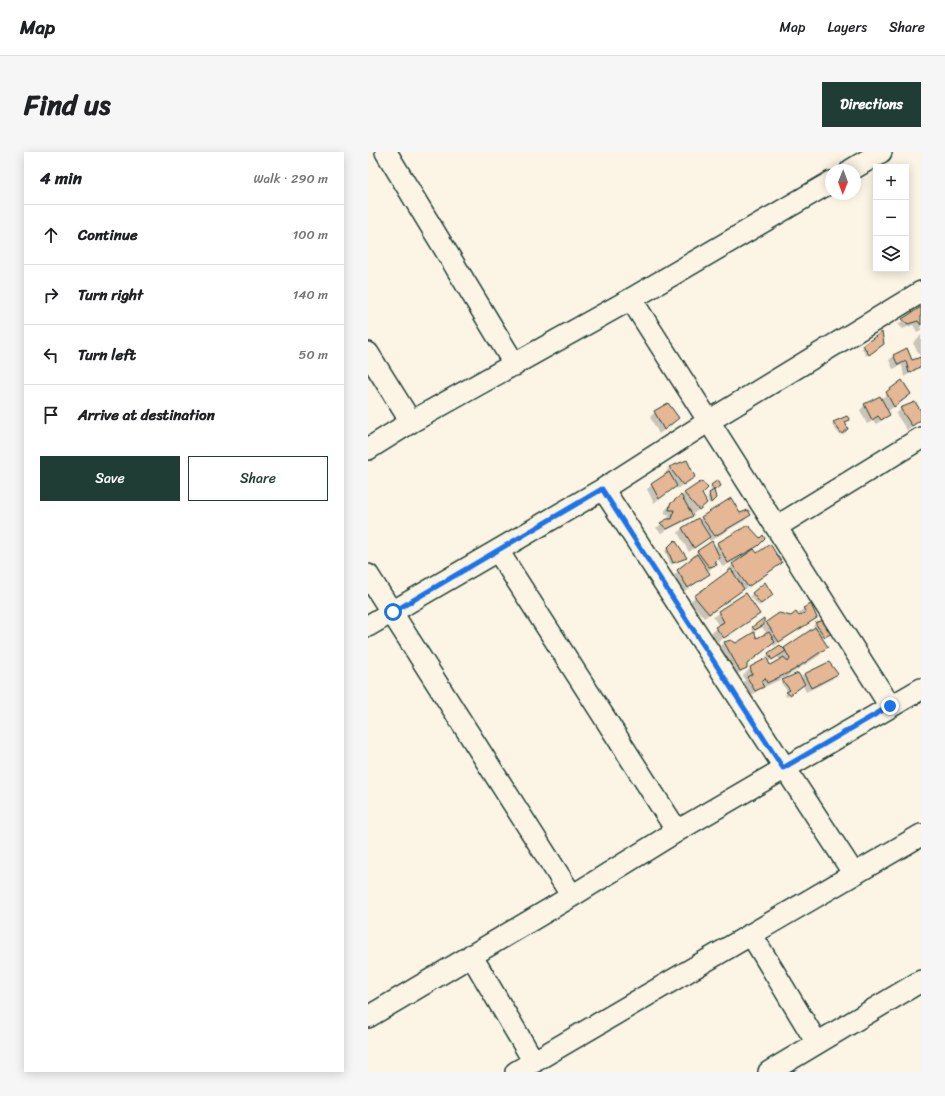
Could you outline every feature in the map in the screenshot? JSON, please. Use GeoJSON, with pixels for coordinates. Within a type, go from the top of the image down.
{"type":"FeatureCollection","features":[{"type":"Feature","properties":{"kind":"street"},"geometry":{"type":"LineString","coordinates":[[386,152],[515,364]]}},
{"type":"Feature","properties":{"kind":"street"},"geometry":{"type":"LineString","coordinates":[[860,164],[881,152]]}},
{"type":"Feature","properties":{"kind":"street"},"geometry":{"type":"LineString","coordinates":[[368,449],[411,422],[631,299],[825,186]]}},
{"type":"Feature","properties":{"kind":"street"},"geometry":{"type":"LineString","coordinates":[[368,626],[602,489],[709,421],[921,292]]}},
{"type":"Feature","properties":{"kind":"street"},"geometry":{"type":"LineString","coordinates":[[631,299],[890,706]]}},
{"type":"Feature","properties":{"kind":"street"},"geometry":{"type":"LineString","coordinates":[[368,353],[411,422]]}},
{"type":"Feature","properties":{"kind":"street"},"geometry":{"type":"LineString","coordinates":[[776,527],[921,438]]}},
{"type":"Feature","properties":{"kind":"street"},"geometry":{"type":"LineString","coordinates":[[602,489],[783,768],[854,874]]}},
{"type":"Feature","properties":{"kind":"street"},"geometry":{"type":"LineString","coordinates":[[498,551],[677,831]]}},
{"type":"Feature","properties":{"kind":"street"},"geometry":{"type":"LineString","coordinates":[[368,575],[393,612],[572,896]]}},
{"type":"Feature","properties":{"kind":"street"},"geometry":{"type":"LineString","coordinates":[[368,1017],[572,896],[783,768],[921,689]]}},
{"type":"Feature","properties":{"kind":"street"},"geometry":{"type":"LineString","coordinates":[[472,955],[525,1067],[921,834]]}},
{"type":"Feature","properties":{"kind":"street"},"geometry":{"type":"LineString","coordinates":[[751,934],[817,1043]]}},
{"type":"Feature","properties":{"kind":"street"},"geometry":{"type":"LineString","coordinates":[[769,1072],[921,981]]}},
{"type":"Feature","properties":{"kind":"building"},"geometry":{"type":"Polygon","coordinates":[[[921,307],[921,325],[918,321],[908,324],[902,319],[921,307]]]}},
{"type":"Feature","properties":{"kind":"building"},"geometry":{"type":"Polygon","coordinates":[[[882,332],[884,344],[869,355],[863,345],[882,332]]]}},
{"type":"Feature","properties":{"kind":"building"},"geometry":{"type":"Polygon","coordinates":[[[907,348],[912,360],[921,357],[921,366],[909,373],[906,361],[898,365],[893,355],[907,348]]]}},
{"type":"Feature","properties":{"kind":"building"},"geometry":{"type":"Polygon","coordinates":[[[902,380],[911,394],[894,407],[886,392],[902,380]]]}},
{"type":"Feature","properties":{"kind":"building"},"geometry":{"type":"Polygon","coordinates":[[[880,396],[890,415],[881,420],[878,416],[872,420],[864,404],[880,396]]]}},
{"type":"Feature","properties":{"kind":"building"},"geometry":{"type":"Polygon","coordinates":[[[915,402],[921,411],[921,420],[912,426],[900,408],[915,402]]]}},
{"type":"Feature","properties":{"kind":"building"},"geometry":{"type":"Polygon","coordinates":[[[668,403],[679,418],[664,430],[654,411],[668,403]]]}},
{"type":"Feature","properties":{"kind":"building"},"geometry":{"type":"Polygon","coordinates":[[[847,416],[850,420],[845,422],[848,429],[842,434],[833,422],[847,416]]]}},
{"type":"Feature","properties":{"kind":"building"},"geometry":{"type":"Polygon","coordinates":[[[687,460],[695,477],[683,485],[669,467],[687,460]]]}},
{"type":"Feature","properties":{"kind":"building"},"geometry":{"type":"Polygon","coordinates":[[[669,472],[677,486],[659,499],[651,484],[669,472]]]}},
{"type":"Feature","properties":{"kind":"building"},"geometry":{"type":"Polygon","coordinates":[[[718,480],[721,486],[714,490],[711,485],[718,480]]]}},
{"type":"Feature","properties":{"kind":"building"},"geometry":{"type":"Polygon","coordinates":[[[702,481],[708,488],[702,494],[707,503],[699,510],[684,493],[702,481]]]}},
{"type":"Feature","properties":{"kind":"building"},"geometry":{"type":"Polygon","coordinates":[[[714,490],[716,498],[711,503],[709,493],[714,490]]]}},
{"type":"Feature","properties":{"kind":"building"},"geometry":{"type":"Polygon","coordinates":[[[681,495],[693,516],[667,529],[660,523],[667,519],[672,519],[674,510],[669,510],[670,504],[681,495]]]}},
{"type":"Feature","properties":{"kind":"building"},"geometry":{"type":"Polygon","coordinates":[[[731,498],[740,513],[748,510],[751,515],[715,536],[701,517],[731,498]]]}},
{"type":"Feature","properties":{"kind":"building"},"geometry":{"type":"Polygon","coordinates":[[[698,518],[710,537],[694,548],[682,528],[698,518]]]}},
{"type":"Feature","properties":{"kind":"building"},"geometry":{"type":"Polygon","coordinates":[[[748,525],[760,538],[763,535],[765,539],[758,546],[728,563],[717,543],[748,525]]]}},
{"type":"Feature","properties":{"kind":"building"},"geometry":{"type":"Polygon","coordinates":[[[675,540],[687,558],[673,563],[667,548],[675,540]]]}},
{"type":"Feature","properties":{"kind":"building"},"geometry":{"type":"Polygon","coordinates":[[[712,541],[720,558],[715,561],[717,565],[709,567],[697,551],[712,541]]]}},
{"type":"Feature","properties":{"kind":"building"},"geometry":{"type":"Polygon","coordinates":[[[770,544],[782,563],[748,587],[732,564],[754,549],[757,553],[770,544]]]}},
{"type":"Feature","properties":{"kind":"building"},"geometry":{"type":"Polygon","coordinates":[[[697,554],[710,574],[688,588],[677,570],[697,554]]]}},
{"type":"Feature","properties":{"kind":"building"},"geometry":{"type":"Polygon","coordinates":[[[731,569],[744,589],[709,614],[694,596],[731,569]]]}},
{"type":"Feature","properties":{"kind":"building"},"geometry":{"type":"Polygon","coordinates":[[[765,582],[773,595],[761,604],[752,593],[765,582]]]}},
{"type":"Feature","properties":{"kind":"building"},"geometry":{"type":"Polygon","coordinates":[[[746,593],[760,614],[724,638],[715,627],[724,622],[718,611],[746,593]]]}},
{"type":"Feature","properties":{"kind":"building"},"geometry":{"type":"Polygon","coordinates":[[[811,604],[817,618],[779,642],[766,622],[779,613],[791,616],[796,612],[799,616],[806,612],[803,608],[811,604]]]}},
{"type":"Feature","properties":{"kind":"building"},"geometry":{"type":"Polygon","coordinates":[[[764,618],[764,625],[755,630],[752,627],[764,618]]]}},
{"type":"Feature","properties":{"kind":"building"},"geometry":{"type":"Polygon","coordinates":[[[824,620],[832,633],[825,637],[815,623],[824,620]]]}},
{"type":"Feature","properties":{"kind":"building"},"geometry":{"type":"Polygon","coordinates":[[[815,627],[828,647],[794,670],[767,683],[765,678],[761,682],[764,687],[755,691],[747,677],[752,674],[750,667],[767,658],[770,665],[784,657],[788,662],[790,659],[784,648],[815,627]]]}},
{"type":"Feature","properties":{"kind":"building"},"geometry":{"type":"Polygon","coordinates":[[[754,632],[757,638],[769,632],[775,642],[747,664],[747,668],[740,671],[724,642],[731,640],[736,643],[754,632]]]}},
{"type":"Feature","properties":{"kind":"building"},"geometry":{"type":"Polygon","coordinates":[[[780,645],[786,651],[772,660],[768,653],[780,645]]]}},
{"type":"Feature","properties":{"kind":"building"},"geometry":{"type":"Polygon","coordinates":[[[829,662],[838,674],[811,688],[804,674],[829,662]]]}},
{"type":"Feature","properties":{"kind":"building"},"geometry":{"type":"Polygon","coordinates":[[[798,673],[805,684],[790,695],[786,692],[790,690],[782,680],[798,673]]]}},
{"type":"Feature","properties":{"kind":"route"},"geometry":{"type":"LineString","coordinates":[[393,612],[602,489],[783,768],[890,706]]}}]}
